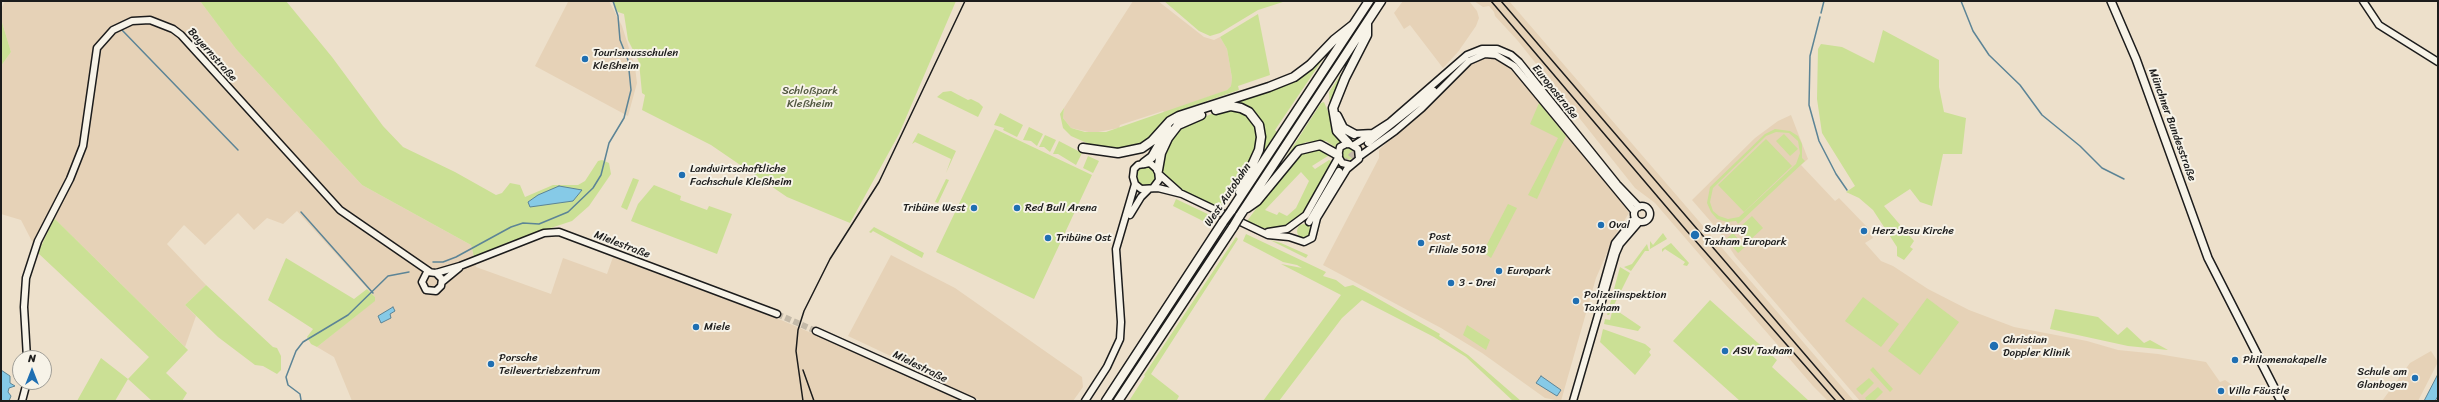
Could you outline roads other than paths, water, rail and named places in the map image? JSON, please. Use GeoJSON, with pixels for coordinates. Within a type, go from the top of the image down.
{"type":"FeatureCollection","features":[{"type":"Feature","properties":{"kind":"highway","name":"West Autobahn"},"geometry":{"type":"LineString","coordinates":[[1106,401],[1369,1]]}},
{"type":"Feature","properties":{"kind":"highway","name":"West Autobahn"},"geometry":{"type":"LineString","coordinates":[[1118,401],[1381,1]]}},
{"type":"Feature","properties":{"kind":"highway"},"geometry":{"type":"LineString","coordinates":[[1351,144],[1340,135],[1335,124],[1333,113],[1354,57],[1367,35],[1367,23]]}},
{"type":"Feature","properties":{"kind":"highway"},"geometry":{"type":"LineString","coordinates":[[1083,148],[1111,152],[1136,150],[1152,142],[1170,121],[1269,88],[1294,77],[1310,64],[1334,40],[1353,25]]}},
{"type":"Feature","properties":{"kind":"highway"},"geometry":{"type":"LineString","coordinates":[[1336,103],[1340,124],[1348,132],[1354,134]]}},
{"type":"Feature","properties":{"kind":"highway"},"geometry":{"type":"LineString","coordinates":[[1159,172],[1161,153],[1168,138],[1178,125],[1225,107],[1242,108],[1254,117],[1259,125],[1261,137],[1259,150],[1244,180],[1237,201]]}},
{"type":"Feature","properties":{"kind":"highway"},"geometry":{"type":"LineString","coordinates":[[1144,163],[1152,157],[1172,124],[1186,115]]}},
{"type":"Feature","properties":{"kind":"highway"},"geometry":{"type":"LineString","coordinates":[[1241,214],[1257,201],[1299,150],[1310,146],[1320,145],[1338,157]]}},
{"type":"Feature","properties":{"kind":"main road","name":"Münchner Bundesstraße"},"geometry":{"type":"LineString","coordinates":[[2111,1],[2136,58],[2208,258],[2281,401]]}},
{"type":"Feature","properties":{"kind":"street"},"geometry":{"type":"LineString","coordinates":[[2363,1],[2369,13],[2384,29],[2438,62]]}},
{"type":"Feature","properties":{"kind":"street","name":"Bayernstraße"},"geometry":{"type":"LineString","coordinates":[[27,350],[24,302],[29,267],[38,241],[79,158],[86,134],[97,48],[113,30],[132,21],[150,20],[168,27],[181,35],[340,210],[412,262],[430,273]]}},
{"type":"Feature","properties":{"kind":"street","name":"Europastraße"},"geometry":{"type":"LineString","coordinates":[[1368,144],[1426,97],[1467,55],[1477,50],[1497,49],[1511,55],[1636,209],[1646,208],[1650,215],[1646,221],[1637,220]]}},
{"type":"Feature","properties":{"kind":"street","name":"Europastraße"},"geometry":{"type":"LineString","coordinates":[[1261,232],[1280,231],[1296,223],[1309,210],[1338,157],[1340,147],[1351,144],[1374,133],[1440,84]]}},
{"type":"Feature","properties":{"kind":"street","name":"Europastraße"},"geometry":{"type":"LineString","coordinates":[[1135,184],[1141,189],[1151,189],[1182,194],[1268,235],[1295,238],[1300,242],[1308,241],[1314,235],[1314,228],[1318,218],[1350,165],[1395,131],[1422,108],[1440,84]]}},
{"type":"Feature","properties":{"kind":"street"},"geometry":{"type":"LineString","coordinates":[[1354,134],[1374,133]]}},
{"type":"Feature","properties":{"kind":"street"},"geometry":{"type":"LineString","coordinates":[[1351,144],[1358,149],[1360,156]]}},
{"type":"Feature","properties":{"kind":"street"},"geometry":{"type":"LineString","coordinates":[[1338,157],[1342,163],[1350,165]]}},
{"type":"Feature","properties":{"kind":"street"},"geometry":{"type":"LineString","coordinates":[[1085,401],[1107,367],[1117,348],[1121,331],[1115,257],[1122,226],[1135,184],[1133,172],[1138,165],[1144,163]]}},
{"type":"Feature","properties":{"kind":"street","name":"Europastraße"},"geometry":{"type":"LineString","coordinates":[[1144,163],[1153,164],[1159,172],[1182,194]]}},
{"type":"Feature","properties":{"kind":"street"},"geometry":{"type":"LineString","coordinates":[[1314,228],[1309,222],[1339,171]]}},
{"type":"Feature","properties":{"kind":"street"},"geometry":{"type":"LineString","coordinates":[[1122,226],[1138,201],[1158,183],[1159,172]]}},
{"type":"Feature","properties":{"kind":"street"},"geometry":{"type":"LineString","coordinates":[[1573,401],[1598,312],[1620,244],[1637,220],[1636,209]]}},
{"type":"Feature","properties":{"kind":"street","name":"Europastraße"},"geometry":{"type":"LineString","coordinates":[[1296,223],[1309,222]]}},
{"type":"Feature","properties":{"kind":"street"},"geometry":{"type":"LineString","coordinates":[[1295,238],[1292,232],[1296,223]]}},
{"type":"Feature","properties":{"kind":"street","name":"Mielestraße"},"geometry":{"type":"LineString","coordinates":[[460,266],[442,282],[436,291],[430,292],[422,285],[430,273],[460,266],[520,241],[544,233],[559,232],[777,314]]}},
{"type":"Feature","properties":{"kind":"street"},"geometry":{"type":"LineString","coordinates":[[430,273],[441,277],[442,282]]}},
{"type":"Feature","properties":{"kind":"street","name":"Mielestraße"},"geometry":{"type":"LineString","coordinates":[[816,331],[972,401]]}},
{"type":"Feature","properties":{"kind":"street"},"geometry":{"type":"LineString","coordinates":[[22,401],[25,390]]}},
{"type":"Feature","properties":{"kind":"water"},"geometry":{"type":"Polygon","coordinates":[[[559,186],[582,190],[573,201],[530,207],[528,202],[538,195],[559,186]]]}},
{"type":"Feature","properties":{"kind":"water"},"geometry":{"type":"Polygon","coordinates":[[[393,307],[395,311],[390,314],[391,318],[381,323],[378,316],[393,307]]]}},
{"type":"Feature","properties":{"kind":"water"},"geometry":{"type":"Polygon","coordinates":[[[1,370],[10,376],[10,383],[12,384],[12,387],[9,388],[8,392],[11,396],[9,401],[1,401],[1,370]]]}},
{"type":"Feature","properties":{"kind":"water"},"geometry":{"type":"Polygon","coordinates":[[[2438,374],[2438,396],[2435,401],[2424,401],[2438,374]]]}},
{"type":"Feature","properties":{"kind":"water"},"geometry":{"type":"Polygon","coordinates":[[[1541,376],[1561,390],[1557,396],[1536,383],[1541,376]]]}},
{"type":"Feature","properties":{"kind":"waterway"},"geometry":{"type":"LineString","coordinates":[[433,262],[443,262],[456,257],[511,227],[523,223],[539,224],[568,212],[593,188],[601,175],[609,143],[624,118],[631,90],[628,60],[620,40],[618,16],[613,1]]}},
{"type":"Feature","properties":{"kind":"waterway"},"geometry":{"type":"LineString","coordinates":[[1821,13],[1824,1]]}},
{"type":"Feature","properties":{"kind":"waterway"},"geometry":{"type":"LineString","coordinates":[[1961,1],[1973,31],[1989,55],[2020,85],[2042,115],[2080,146],[2102,168],[2124,179]]}},
{"type":"Feature","properties":{"kind":"waterway"},"geometry":{"type":"LineString","coordinates":[[1820,17],[1810,56],[1809,105],[1819,141],[1836,174],[1847,190]]}},
{"type":"Feature","properties":{"kind":"waterway"},"geometry":{"type":"LineString","coordinates":[[121,29],[238,150]]}},
{"type":"Feature","properties":{"kind":"waterway"},"geometry":{"type":"LineString","coordinates":[[301,212],[373,293]]}},
{"type":"Feature","properties":{"kind":"waterway"},"geometry":{"type":"LineString","coordinates":[[301,400],[300,394],[288,385],[286,377],[296,351],[303,342],[348,315],[388,276],[409,272]]}},
{"type":"Feature","properties":{"kind":"tunnel"},"geometry":{"type":"LineString","coordinates":[[1339,171],[1351,156],[1368,143]]}},
{"type":"Feature","properties":{"kind":"tunnel"},"geometry":{"type":"LineString","coordinates":[[777,314],[816,331]]}},
{"type":"Feature","properties":{"kind":"railway"},"geometry":{"type":"LineString","coordinates":[[803,401],[796,351],[798,330],[804,311],[830,259],[879,182],[965,1]]}},
{"type":"Feature","properties":{"kind":"railway"},"geometry":{"type":"LineString","coordinates":[[1491,1],[1686,230],[1836,401]]}},
{"type":"Feature","properties":{"kind":"railway"},"geometry":{"type":"LineString","coordinates":[[1501,1],[1845,401]]}},
{"type":"Feature","properties":{"kind":"railway"},"geometry":{"type":"LineString","coordinates":[[803,370],[814,401]]}},
{"type":"Feature","properties":{"kind":"place","name":"Tourismusschulen Kleßheim"},"geometry":{"type":"Point","coordinates":[585,59]}},
{"type":"Feature","properties":{"kind":"place","name":"Landwirtschaftliche Fachschule Kleßheim"},"geometry":{"type":"Point","coordinates":[682,175]}},
{"type":"Feature","properties":{"kind":"place","name":"Tribüne West"},"geometry":{"type":"Point","coordinates":[974,208]}},
{"type":"Feature","properties":{"kind":"place","name":"Red Bull Arena"},"geometry":{"type":"Point","coordinates":[1017,208]}},
{"type":"Feature","properties":{"kind":"place","name":"Oval"},"geometry":{"type":"Point","coordinates":[1601,225]}},
{"type":"Feature","properties":{"kind":"place","name":"Herz Jesu Kirche"},"geometry":{"type":"Point","coordinates":[1864,231]}},
{"type":"Feature","properties":{"kind":"place","name":"Salzburg Taxham Europark"},"geometry":{"type":"Point","coordinates":[1695,235]}},
{"type":"Feature","properties":{"kind":"place","name":"Tribüne Ost"},"geometry":{"type":"Point","coordinates":[1048,238]}},
{"type":"Feature","properties":{"kind":"place","name":"Post Filiale 5018"},"geometry":{"type":"Point","coordinates":[1421,243]}},
{"type":"Feature","properties":{"kind":"place","name":"Europark"},"geometry":{"type":"Point","coordinates":[1499,271]}},
{"type":"Feature","properties":{"kind":"place","name":"3 - Drei"},"geometry":{"type":"Point","coordinates":[1451,283]}},
{"type":"Feature","properties":{"kind":"place","name":"Polizeiinspektion Taxham"},"geometry":{"type":"Point","coordinates":[1576,301]}},
{"type":"Feature","properties":{"kind":"place","name":"Miele"},"geometry":{"type":"Point","coordinates":[696,327]}},
{"type":"Feature","properties":{"kind":"place","name":"Christian Doppler Klinik"},"geometry":{"type":"Point","coordinates":[1994,346]}},
{"type":"Feature","properties":{"kind":"place","name":"ASV Taxham"},"geometry":{"type":"Point","coordinates":[1725,351]}},
{"type":"Feature","properties":{"kind":"place","name":"Philomenakapelle"},"geometry":{"type":"Point","coordinates":[2235,360]}},
{"type":"Feature","properties":{"kind":"place","name":"Porsche Teilevertriebzentrum"},"geometry":{"type":"Point","coordinates":[491,364]}},
{"type":"Feature","properties":{"kind":"place","name":"Schule am Glanbogen"},"geometry":{"type":"Point","coordinates":[2415,378]}},
{"type":"Feature","properties":{"kind":"place","name":"Villa Fäustle"},"geometry":{"type":"Point","coordinates":[2221,391]}},
{"type":"Feature","properties":{"kind":"park label","name":"Schloßpark Kleßheim"},"geometry":{"type":"Point","coordinates":[810,97]}}]}
